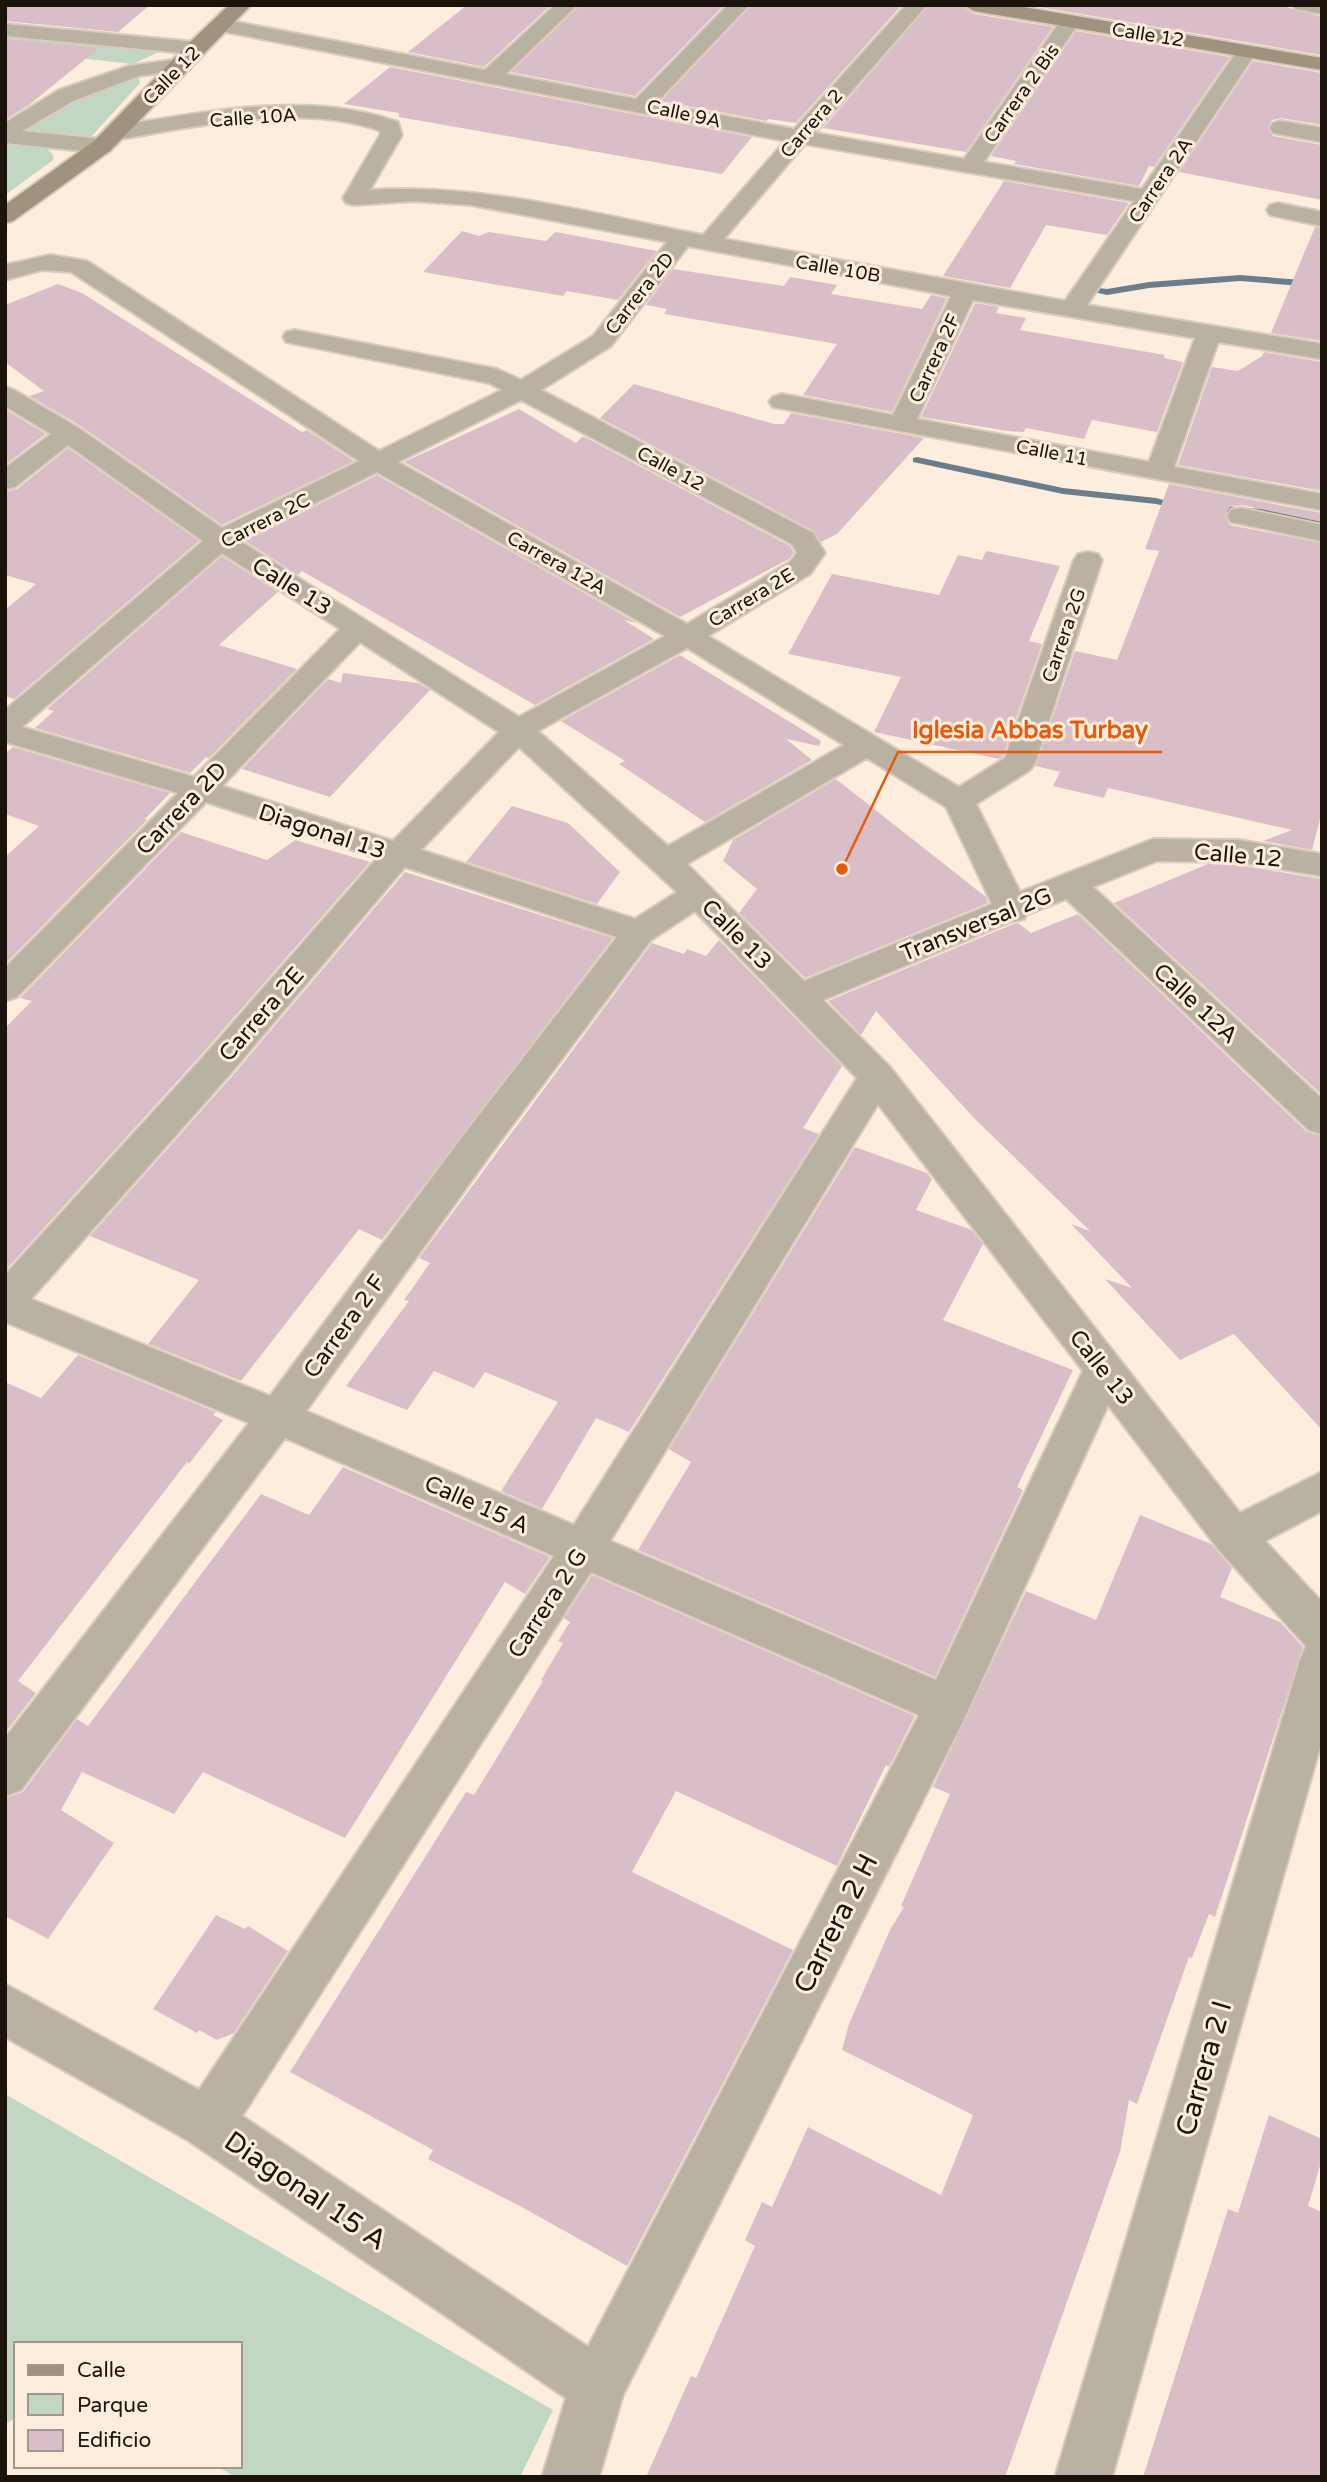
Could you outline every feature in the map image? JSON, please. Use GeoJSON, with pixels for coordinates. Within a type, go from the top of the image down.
{"type":"FeatureCollection","features":[{"type":"Feature","properties":{"kind":"street","name":"Calle 12"},"geometry":{"type":"LineString","coordinates":[[5,216],[109,139],[195,48],[241,5]]}},
{"type":"Feature","properties":{"kind":"street"},"geometry":{"type":"LineString","coordinates":[[490,77],[567,5]]}},
{"type":"Feature","properties":{"kind":"street"},"geometry":{"type":"LineString","coordinates":[[643,104],[739,5]]}},
{"type":"Feature","properties":{"kind":"street","name":"Carrera 2"},"geometry":{"type":"LineString","coordinates":[[708,244],[872,53],[917,5]]}},
{"type":"Feature","properties":{"kind":"street","name":"Calle 12"},"geometry":{"type":"LineString","coordinates":[[974,5],[1322,64]]}},
{"type":"Feature","properties":{"kind":"street","name":"Carrera 2 Bis"},"geometry":{"type":"LineString","coordinates":[[971,164],[1070,21]]}},
{"type":"Feature","properties":{"kind":"street","name":"Calle 9A"},"geometry":{"type":"LineString","coordinates":[[221,25],[800,136],[1148,197]]}},
{"type":"Feature","properties":{"kind":"street"},"geometry":{"type":"LineString","coordinates":[[5,30],[195,48]]}},
{"type":"Feature","properties":{"kind":"street","name":"Carrera 2A"},"geometry":{"type":"LineString","coordinates":[[1072,309],[1247,51]]}},
{"type":"Feature","properties":{"kind":"street"},"geometry":{"type":"LineString","coordinates":[[97,65],[136,70]]}},
{"type":"Feature","properties":{"kind":"street"},"geometry":{"type":"LineString","coordinates":[[5,134],[67,95],[136,70],[179,65]]}},
{"type":"Feature","properties":{"kind":"street","name":"Calle 10A"},"geometry":{"type":"LineString","coordinates":[[5,134],[109,139],[241,115],[335,113],[376,120],[390,127],[391,135],[354,198]]}},
{"type":"Feature","properties":{"kind":"street"},"geometry":{"type":"LineString","coordinates":[[1281,128],[1322,135]]}},
{"type":"Feature","properties":{"kind":"street","name":"Calle 10B"},"geometry":{"type":"LineString","coordinates":[[354,198],[414,194],[471,198],[965,291],[1322,352]]}},
{"type":"Feature","properties":{"kind":"street"},"geometry":{"type":"LineString","coordinates":[[1278,210],[1322,219]]}},
{"type":"Feature","properties":{"kind":"street","name":"Carrera 2D"},"geometry":{"type":"LineString","coordinates":[[524,389],[602,341],[681,239]]}},
{"type":"Feature","properties":{"kind":"street","name":"Carrera 12A"},"geometry":{"type":"LineString","coordinates":[[5,273],[29,264],[52,260],[79,266],[380,463],[687,636],[959,801]]}},
{"type":"Feature","properties":{"kind":"street","name":"Carrera 2F"},"geometry":{"type":"LineString","coordinates":[[902,424],[965,291]]}},
{"type":"Feature","properties":{"kind":"street"},"geometry":{"type":"LineString","coordinates":[[1159,472],[1209,332]]}},
{"type":"Feature","properties":{"kind":"street","name":"Calle 12"},"geometry":{"type":"LineString","coordinates":[[295,337],[497,377],[803,539],[811,553]]}},
{"type":"Feature","properties":{"kind":"street","name":"Carrera 2C"},"geometry":{"type":"LineString","coordinates":[[5,726],[220,540],[380,463],[524,389]]}},
{"type":"Feature","properties":{"kind":"street","name":"Calle 13"},"geometry":{"type":"LineString","coordinates":[[5,395],[68,433],[220,540],[518,730],[666,862],[877,1076],[1234,1537],[1322,1633]]}},
{"type":"Feature","properties":{"kind":"street","name":"Calle 11"},"geometry":{"type":"LineString","coordinates":[[782,402],[1322,502]]}},
{"type":"Feature","properties":{"kind":"street"},"geometry":{"type":"LineString","coordinates":[[5,481],[68,433]]}},
{"type":"Feature","properties":{"kind":"street"},"geometry":{"type":"LineString","coordinates":[[1241,516],[1322,533]]}},
{"type":"Feature","properties":{"kind":"street","name":"Carrera 2E"},"geometry":{"type":"LineString","coordinates":[[5,1303],[217,1065],[397,856],[518,730],[687,636],[800,568],[811,553]]}},
{"type":"Feature","properties":{"kind":"street","name":"Carrera 2G"},"geometry":{"type":"LineString","coordinates":[[959,801],[1019,763],[1088,560]]}},
{"type":"Feature","properties":{"kind":"street","name":"Carrera 2D"},"geometry":{"type":"LineString","coordinates":[[5,989],[358,628]]}},
{"type":"Feature","properties":{"kind":"street","name":"Diagonal 13"},"geometry":{"type":"LineString","coordinates":[[5,732],[198,789],[397,856],[639,932]]}},
{"type":"Feature","properties":{"kind":"street"},"geometry":{"type":"LineString","coordinates":[[666,862],[867,745]]}},
{"type":"Feature","properties":{"kind":"street"},"geometry":{"type":"LineString","coordinates":[[959,801],[1012,911]]}},
{"type":"Feature","properties":{"kind":"street","name":"Calle 12"},"geometry":{"type":"LineString","coordinates":[[1153,850],[1239,851],[1322,865]]}},
{"type":"Feature","properties":{"kind":"street","name":"Transversal 2G"},"geometry":{"type":"LineString","coordinates":[[799,996],[1012,911],[1153,850]]}},
{"type":"Feature","properties":{"kind":"street","name":"Calle 12A"},"geometry":{"type":"LineString","coordinates":[[1071,886],[1322,1121]]}},
{"type":"Feature","properties":{"kind":"street","name":"Carrera 2 F"},"geometry":{"type":"LineString","coordinates":[[5,1776],[278,1417],[479,1142],[639,932],[698,894]]}},
{"type":"Feature","properties":{"kind":"street","name":"Carrera 2 G"},"geometry":{"type":"LineString","coordinates":[[207,2123],[582,1549],[877,1076]]}},
{"type":"Feature","properties":{"kind":"street","name":"Calle 15 A"},"geometry":{"type":"LineString","coordinates":[[5,1303],[278,1417],[947,1706]]}},
{"type":"Feature","properties":{"kind":"street","name":"Carrera 2 H"},"geometry":{"type":"LineString","coordinates":[[570,2477],[598,2386],[947,1706],[1104,1369]]}},
{"type":"Feature","properties":{"kind":"street"},"geometry":{"type":"LineString","coordinates":[[1234,1537],[1322,1490]]}},
{"type":"Feature","properties":{"kind":"street","name":"Carrera 2 I"},"geometry":{"type":"LineString","coordinates":[[1083,2477],[1322,1660]]}},
{"type":"Feature","properties":{"kind":"street","name":"Diagonal 15 A"},"geometry":{"type":"LineString","coordinates":[[5,2009],[207,2123],[598,2386]]}},
{"type":"Feature","properties":{"kind":"green space"},"geometry":{"type":"Polygon","coordinates":[[[5,36],[159,52],[133,64],[5,50],[5,36]]]}},
{"type":"Feature","properties":{"kind":"green space"},"geometry":{"type":"Polygon","coordinates":[[[139,76],[140,83],[89,139],[40,137],[22,130],[92,88],[107,82],[139,76]]]}},
{"type":"Feature","properties":{"kind":"green space"},"geometry":{"type":"Polygon","coordinates":[[[5,139],[39,144],[54,157],[5,195],[5,139]]]}},
{"type":"Feature","properties":{"kind":"green space"},"geometry":{"type":"Polygon","coordinates":[[[5,2094],[553,2410],[520,2477],[235,2477],[220,2468],[242,2468],[242,2342],[14,2342],[14,2419],[5,2424],[5,2094]]]}},
{"type":"Feature","properties":{"kind":"building"},"geometry":{"type":"Polygon","coordinates":[[[5,5],[150,5],[118,32],[5,21],[5,5]]]}},
{"type":"Feature","properties":{"kind":"building"},"geometry":{"type":"Polygon","coordinates":[[[467,5],[551,5],[484,67],[408,52],[467,5]]]}},
{"type":"Feature","properties":{"kind":"building"},"geometry":{"type":"Polygon","coordinates":[[[580,5],[724,5],[635,96],[511,72],[580,5]]]}},
{"type":"Feature","properties":{"kind":"building"},"geometry":{"type":"Polygon","coordinates":[[[752,5],[902,5],[796,123],[768,119],[766,121],[661,101],[752,5]]]}},
{"type":"Feature","properties":{"kind":"building"},"geometry":{"type":"Polygon","coordinates":[[[929,5],[961,5],[974,14],[1053,27],[966,152],[823,128],[929,5]]]}},
{"type":"Feature","properties":{"kind":"building"},"geometry":{"type":"Polygon","coordinates":[[[1028,5],[1279,5],[1322,17],[1322,55],[1028,5]]]}},
{"type":"Feature","properties":{"kind":"building"},"geometry":{"type":"Polygon","coordinates":[[[1076,31],[1230,57],[1154,167],[1149,166],[1139,186],[1014,164],[1016,161],[991,156],[1076,31]]]}},
{"type":"Feature","properties":{"kind":"building"},"geometry":{"type":"Polygon","coordinates":[[[5,39],[99,48],[29,105],[5,120],[5,39]]]}},
{"type":"Feature","properties":{"kind":"building"},"geometry":{"type":"Polygon","coordinates":[[[1253,61],[1322,73],[1322,125],[1281,118],[1272,120],[1268,127],[1273,136],[1322,145],[1322,200],[1179,172],[1253,61]]]}},
{"type":"Feature","properties":{"kind":"building"},"geometry":{"type":"Polygon","coordinates":[[[390,67],[752,137],[722,174],[399,117],[399,113],[344,104],[390,67]]]}},
{"type":"Feature","properties":{"kind":"building"},"geometry":{"type":"Polygon","coordinates":[[[1004,181],[1129,203],[1107,235],[1046,225],[1010,288],[943,276],[1004,181]]]}},
{"type":"Feature","properties":{"kind":"building"},"geometry":{"type":"Polygon","coordinates":[[[1315,227],[1322,228],[1322,341],[1271,333],[1315,227]]]}},
{"type":"Feature","properties":{"kind":"building"},"geometry":{"type":"Polygon","coordinates":[[[462,231],[479,236],[489,232],[546,241],[555,232],[657,251],[618,300],[567,291],[563,296],[423,272],[462,231]]]}},
{"type":"Feature","properties":{"kind":"building"},"geometry":{"type":"Polygon","coordinates":[[[673,269],[784,286],[790,277],[837,285],[831,294],[922,309],[931,295],[947,298],[892,412],[803,395],[837,344],[664,314],[667,309],[646,305],[673,269]]]}},
{"type":"Feature","properties":{"kind":"building"},"geometry":{"type":"Polygon","coordinates":[[[58,284],[82,293],[302,432],[307,430],[354,461],[222,525],[79,425],[29,396],[44,391],[5,362],[5,305],[58,284]]]}},
{"type":"Feature","properties":{"kind":"building"},"geometry":{"type":"Polygon","coordinates":[[[975,303],[999,307],[996,313],[1026,318],[1020,330],[1165,355],[1164,358],[1183,362],[1157,432],[1092,420],[1084,439],[1026,428],[1024,432],[1008,431],[921,417],[975,303]]]}},
{"type":"Feature","properties":{"kind":"building"},"geometry":{"type":"Polygon","coordinates":[[[1264,352],[1322,362],[1322,491],[1178,465],[1212,367],[1238,371],[1264,352]]]}},
{"type":"Feature","properties":{"kind":"building"},"geometry":{"type":"Polygon","coordinates":[[[634,384],[774,424],[784,424],[791,413],[924,438],[837,534],[821,542],[814,531],[600,418],[634,384]]]}},
{"type":"Feature","properties":{"kind":"building"},"geometry":{"type":"Polygon","coordinates":[[[5,409],[46,434],[5,465],[5,409]]]}},
{"type":"Feature","properties":{"kind":"building"},"geometry":{"type":"Polygon","coordinates":[[[519,409],[576,443],[583,436],[790,546],[794,553],[789,559],[680,617],[404,462],[519,409]]]}},
{"type":"Feature","properties":{"kind":"building"},"geometry":{"type":"Polygon","coordinates":[[[68,448],[199,541],[14,699],[5,696],[5,610],[36,584],[5,575],[5,492],[17,489],[68,448]]]}},
{"type":"Feature","properties":{"kind":"building"},"geometry":{"type":"Polygon","coordinates":[[[377,475],[637,623],[624,620],[654,639],[535,705],[302,571],[298,575],[245,541],[377,475]]]}},
{"type":"Feature","properties":{"kind":"building"},"geometry":{"type":"Polygon","coordinates":[[[1169,484],[1322,513],[1322,522],[1242,505],[1230,507],[1225,515],[1230,525],[1322,543],[1322,811],[1312,850],[1263,841],[1292,830],[1108,788],[1104,798],[1053,786],[1060,772],[1036,766],[1075,651],[1117,660],[1159,551],[1145,549],[1169,484]]]}},
{"type":"Feature","properties":{"kind":"building"},"geometry":{"type":"Polygon","coordinates":[[[986,551],[1060,566],[1029,641],[1042,644],[1003,756],[999,759],[874,732],[901,677],[788,654],[832,574],[939,595],[958,555],[982,560],[986,551]]]}},
{"type":"Feature","properties":{"kind":"building"},"geometry":{"type":"Polygon","coordinates":[[[222,556],[278,592],[219,645],[297,669],[209,758],[206,757],[190,773],[35,728],[54,711],[47,709],[222,556]]]}},
{"type":"Feature","properties":{"kind":"building"},"geometry":{"type":"Polygon","coordinates":[[[680,655],[821,741],[819,746],[786,739],[812,760],[705,822],[619,764],[625,761],[561,721],[680,655]]]}},
{"type":"Feature","properties":{"kind":"building"},"geometry":{"type":"Polygon","coordinates":[[[343,673],[418,683],[430,690],[330,797],[242,769],[328,679],[341,683],[343,673]]]}},
{"type":"Feature","properties":{"kind":"building"},"geometry":{"type":"Polygon","coordinates":[[[13,747],[170,793],[145,819],[147,820],[5,964],[5,857],[39,826],[5,814],[5,754],[13,747]]]}},
{"type":"Feature","properties":{"kind":"building"},"geometry":{"type":"Polygon","coordinates":[[[836,779],[986,897],[988,903],[805,978],[739,913],[757,889],[723,861],[733,840],[836,779]]]}},
{"type":"Feature","properties":{"kind":"building"},"geometry":{"type":"Polygon","coordinates":[[[512,806],[568,823],[620,872],[597,904],[466,862],[512,806]]]}},
{"type":"Feature","properties":{"kind":"building"},"geometry":{"type":"Polygon","coordinates":[[[181,832],[267,860],[295,840],[370,862],[202,1054],[5,1271],[5,1028],[32,1001],[20,998],[181,832]]]}},
{"type":"Feature","properties":{"kind":"building"},"geometry":{"type":"Polygon","coordinates":[[[1208,864],[1239,865],[1322,879],[1322,1095],[1114,903],[1208,864]]]}},
{"type":"Feature","properties":{"kind":"building"},"geometry":{"type":"Polygon","coordinates":[[[405,872],[613,938],[382,1240],[359,1229],[241,1381],[148,1344],[199,1280],[90,1236],[232,1076],[405,872]]]}},
{"type":"Feature","properties":{"kind":"building"},"geometry":{"type":"Polygon","coordinates":[[[1078,914],[1307,1132],[1322,1136],[1322,1430],[1234,1334],[1180,1360],[1105,1279],[1132,1288],[1071,1224],[1090,1231],[974,1118],[876,1011],[861,1035],[828,1001],[1011,925],[1018,923],[1031,933],[1078,914]]]}},
{"type":"Feature","properties":{"kind":"building"},"geometry":{"type":"Polygon","coordinates":[[[719,940],[842,1066],[803,1128],[819,1134],[629,1432],[596,1418],[542,1509],[501,1491],[558,1402],[485,1372],[474,1388],[434,1371],[407,1410],[346,1386],[409,1301],[404,1300],[430,1263],[419,1258],[652,943],[684,954],[687,949],[706,956],[719,940]]]}},
{"type":"Feature","properties":{"kind":"building"},"geometry":{"type":"Polygon","coordinates":[[[855,1147],[927,1173],[932,1179],[916,1210],[972,1230],[983,1244],[943,1320],[1073,1370],[1017,1487],[1023,1490],[935,1677],[638,1550],[691,1462],[669,1449],[855,1147]]]}},
{"type":"Feature","properties":{"kind":"building"},"geometry":{"type":"Polygon","coordinates":[[[78,1355],[216,1412],[213,1415],[223,1420],[189,1464],[187,1462],[18,1681],[36,1693],[5,1733],[5,1382],[41,1398],[78,1355]]]}},
{"type":"Feature","properties":{"kind":"building"},"geometry":{"type":"Polygon","coordinates":[[[343,1467],[550,1557],[525,1594],[505,1582],[345,1838],[203,1772],[174,1814],[82,1772],[61,1810],[114,1843],[48,1939],[5,1916],[5,1798],[23,1792],[77,1719],[88,1726],[261,1494],[309,1515],[343,1467]]]}},
{"type":"Feature","properties":{"kind":"building"},"geometry":{"type":"Polygon","coordinates":[[[1140,1515],[1211,1544],[1232,1568],[1220,1597],[1280,1622],[1303,1647],[1215,1917],[1209,1914],[1192,1958],[1189,1957],[1137,2104],[1129,2100],[1120,2152],[1005,2477],[646,2477],[691,2376],[696,2378],[755,2246],[745,2240],[762,2202],[772,2207],[808,2127],[941,2195],[973,2115],[842,2050],[849,2024],[890,1930],[904,1907],[901,1906],[950,1794],[933,1787],[1026,1591],[1096,1620],[1140,1515]]]}},
{"type":"Feature","properties":{"kind":"building"},"geometry":{"type":"Polygon","coordinates":[[[592,1575],[915,1716],[889,1767],[886,1765],[837,1866],[676,1791],[632,1872],[793,1950],[627,2266],[520,2206],[428,2159],[433,2150],[290,2072],[466,1792],[474,1795],[498,1756],[563,1643],[558,1641],[570,1622],[564,1618],[592,1575]]]}},
{"type":"Feature","properties":{"kind":"building"},"geometry":{"type":"Polygon","coordinates":[[[216,1915],[245,1929],[248,1926],[288,1951],[234,2033],[217,2040],[199,2030],[197,2033],[153,2009],[216,1915]]]}},
{"type":"Feature","properties":{"kind":"building"},"geometry":{"type":"Polygon","coordinates":[[[1269,2115],[1322,2139],[1322,2159],[1308,2206],[1322,2212],[1322,2477],[1143,2477],[1228,2209],[1238,2213],[1269,2115]]]}},
{"type":"Feature","properties":{"kind":"waterway"},"geometry":{"type":"LineString","coordinates":[[1090,290],[1107,292],[1149,285],[1240,278],[1314,284]]}},
{"type":"Feature","properties":{"kind":"waterway"},"geometry":{"type":"LineString","coordinates":[[917,460],[1063,491],[1156,501],[1183,507]]}},
{"type":"Feature","properties":{"kind":"waterway"},"geometry":{"type":"LineString","coordinates":[[1209,509],[1266,512],[1322,522]]}},
{"type":"Feature","properties":{"kind":"place","name":"Iglesia Abbas Turbay"},"geometry":{"type":"Point","coordinates":[842,869]}}]}
